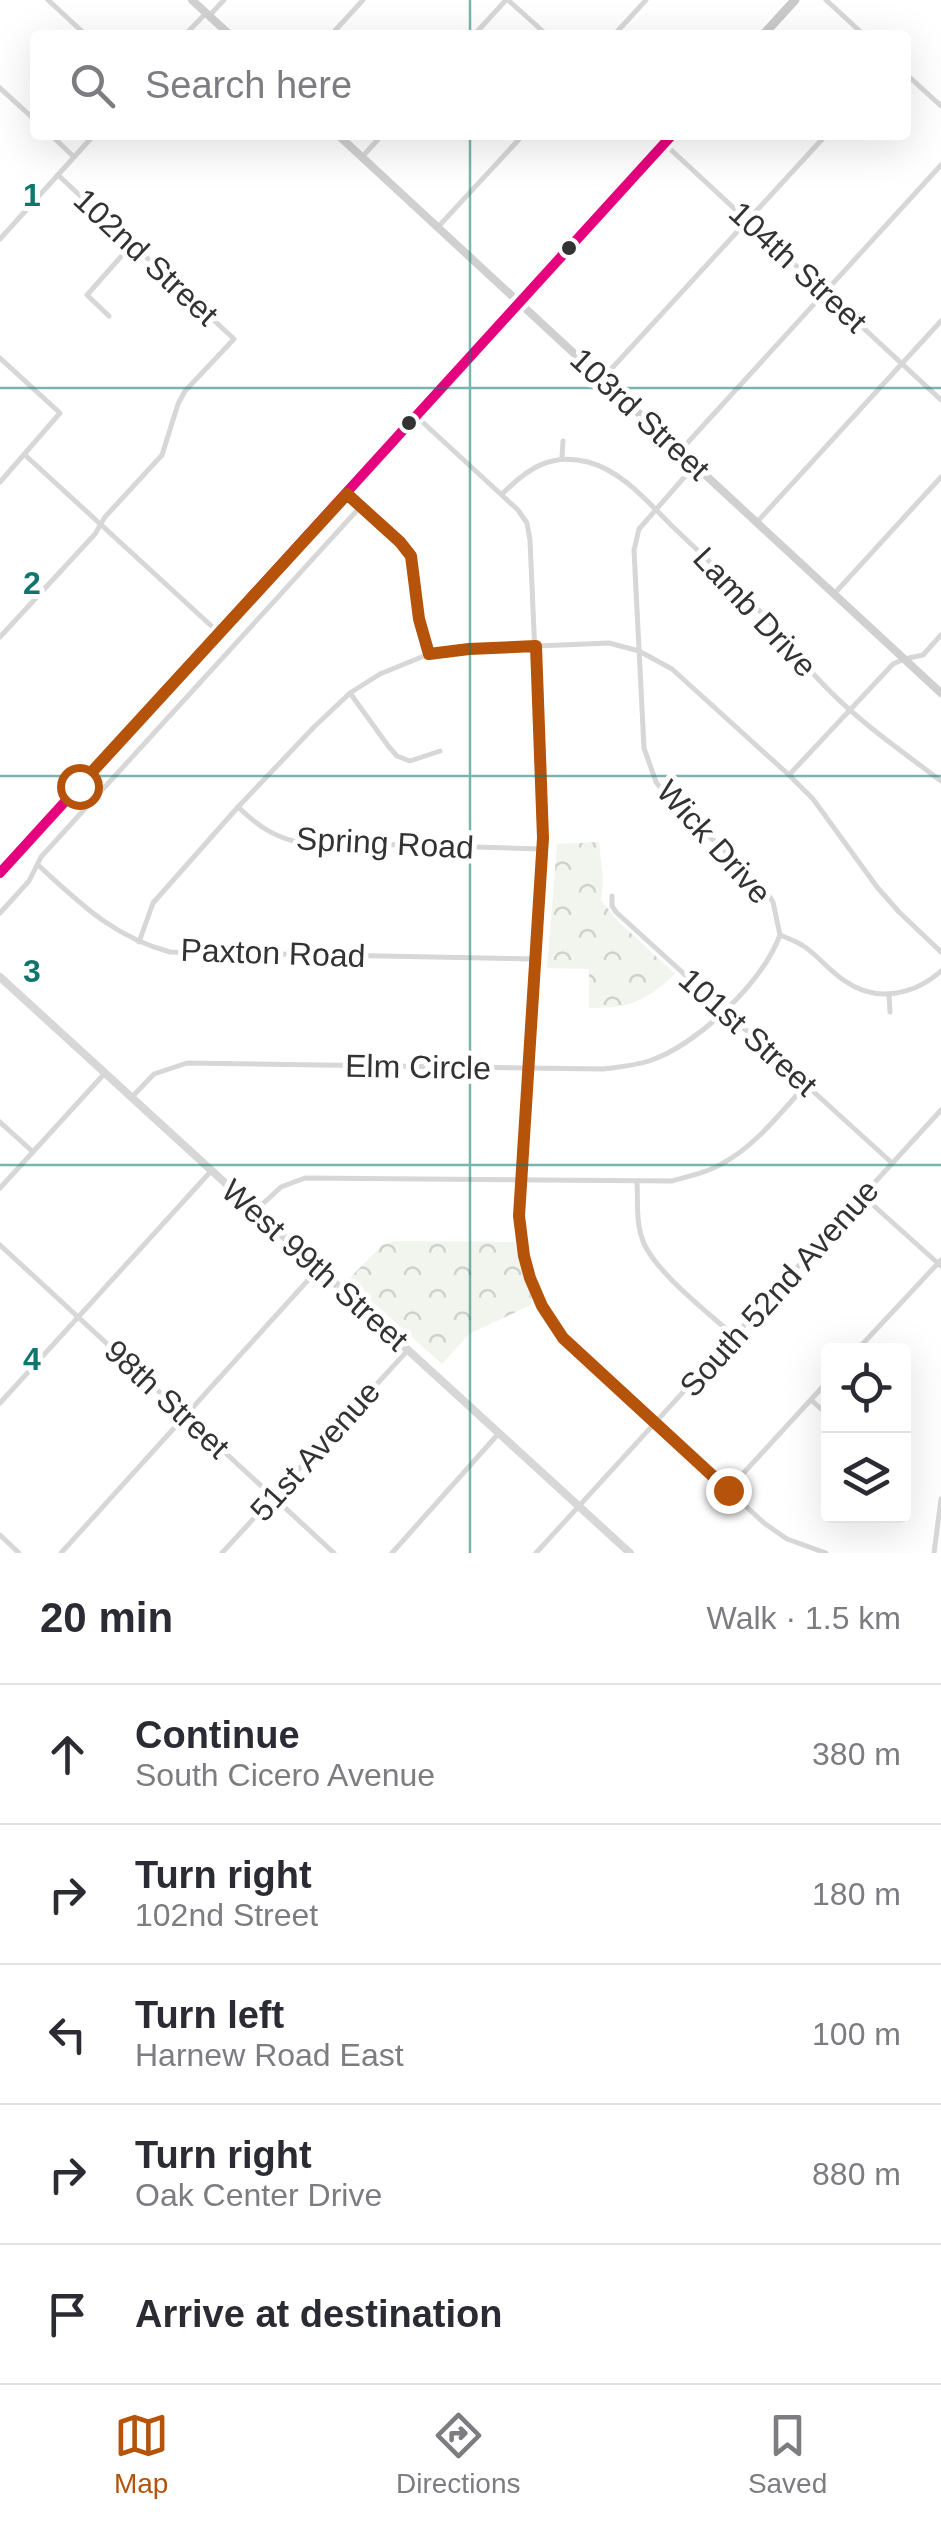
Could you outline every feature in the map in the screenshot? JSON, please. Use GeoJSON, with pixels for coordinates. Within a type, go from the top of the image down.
{"type":"FeatureCollection","features":[{"type":"Feature","properties":{"kind":"main road"},"geometry":{"type":"LineString","coordinates":[[192,0],[225,30]]}},
{"type":"Feature","properties":{"kind":"main road"},"geometry":{"type":"LineString","coordinates":[[768,30],[795,0]]}},
{"type":"Feature","properties":{"kind":"main road","name":"103rd Street"},"geometry":{"type":"LineString","coordinates":[[343,140],[941,693]]}},
{"type":"Feature","properties":{"kind":"main road"},"geometry":{"type":"LineString","coordinates":[[0,873],[667,140]]}},
{"type":"Feature","properties":{"kind":"street"},"geometry":{"type":"LineString","coordinates":[[48,0],[81,30]]}},
{"type":"Feature","properties":{"kind":"street"},"geometry":{"type":"LineString","coordinates":[[190,30],[224,0]]}},
{"type":"Feature","properties":{"kind":"street"},"geometry":{"type":"LineString","coordinates":[[336,30],[363,0]]}},
{"type":"Feature","properties":{"kind":"street"},"geometry":{"type":"LineString","coordinates":[[479,30],[507,0],[541,30]]}},
{"type":"Feature","properties":{"kind":"street"},"geometry":{"type":"LineString","coordinates":[[619,30],[646,0]]}},
{"type":"Feature","properties":{"kind":"street"},"geometry":{"type":"LineString","coordinates":[[826,0],[859,30]]}},
{"type":"Feature","properties":{"kind":"street"},"geometry":{"type":"LineString","coordinates":[[911,79],[941,106]]}},
{"type":"Feature","properties":{"kind":"street"},"geometry":{"type":"LineString","coordinates":[[0,88],[30,115]]}},
{"type":"Feature","properties":{"kind":"street","name":"102nd Street"},"geometry":{"type":"LineString","coordinates":[[56,140],[74,157]]}},
{"type":"Feature","properties":{"kind":"street"},"geometry":{"type":"LineString","coordinates":[[0,239],[89,140]]}},
{"type":"Feature","properties":{"kind":"street"},"geometry":{"type":"LineString","coordinates":[[362,157],[377,140]]}},
{"type":"Feature","properties":{"kind":"street"},"geometry":{"type":"LineString","coordinates":[[438,228],[518,140]]}},
{"type":"Feature","properties":{"kind":"street","name":"104th Street"},"geometry":{"type":"LineString","coordinates":[[669,140],[748,220],[941,400]]}},
{"type":"Feature","properties":{"kind":"street"},"geometry":{"type":"LineString","coordinates":[[602,379],[821,140]]}},
{"type":"Feature","properties":{"kind":"street"},"geometry":{"type":"LineString","coordinates":[[680,451],[941,165]]}},
{"type":"Feature","properties":{"kind":"street","name":"102nd Street"},"geometry":{"type":"LineString","coordinates":[[58,174],[234,339],[186,390],[162,455],[100,525]]}},
{"type":"Feature","properties":{"kind":"street"},"geometry":{"type":"LineString","coordinates":[[2,223],[8,230]]}},
{"type":"Feature","properties":{"kind":"street"},"geometry":{"type":"LineString","coordinates":[[110,316],[87,295],[133,244]]}},
{"type":"Feature","properties":{"kind":"street"},"geometry":{"type":"LineString","coordinates":[[757,522],[941,321]]}},
{"type":"Feature","properties":{"kind":"street"},"geometry":{"type":"LineString","coordinates":[[0,358],[60,413],[0,482]]}},
{"type":"Feature","properties":{"kind":"street"},"geometry":{"type":"LineString","coordinates":[[417,417],[502,494],[527,523],[530,540],[543,795],[519,1216],[530,1278],[542,1306],[576,1352],[764,1524],[788,1539],[826,1553]]}},
{"type":"Feature","properties":{"kind":"street"},"geometry":{"type":"LineString","coordinates":[[502,494],[521,474],[562,457],[563,441]]}},
{"type":"Feature","properties":{"kind":"street"},"geometry":{"type":"LineString","coordinates":[[25,455],[220,633]]}},
{"type":"Feature","properties":{"kind":"street","name":"Lamb Drive"},"geometry":{"type":"LineString","coordinates":[[562,457],[590,462],[614,473],[751,603],[820,681],[882,738],[941,782]]}},
{"type":"Feature","properties":{"kind":"street","name":"Wick Drive"},"geometry":{"type":"LineString","coordinates":[[695,465],[640,529],[634,550],[642,735],[647,762],[670,800],[763,886],[773,902],[780,935],[802,945],[845,982],[889,995]]}},
{"type":"Feature","properties":{"kind":"street"},"geometry":{"type":"LineString","coordinates":[[834,594],[941,477]]}},
{"type":"Feature","properties":{"kind":"street"},"geometry":{"type":"LineString","coordinates":[[347,494],[411,556],[419,619],[429,654]]}},
{"type":"Feature","properties":{"kind":"street"},"geometry":{"type":"LineString","coordinates":[[0,913],[29,881],[41,856],[362,506]]}},
{"type":"Feature","properties":{"kind":"street"},"geometry":{"type":"LineString","coordinates":[[0,637],[100,525]]}},
{"type":"Feature","properties":{"kind":"street"},"geometry":{"type":"LineString","coordinates":[[789,775],[893,664],[923,655],[941,635]]}},
{"type":"Feature","properties":{"kind":"street"},"geometry":{"type":"LineString","coordinates":[[139,942],[153,904],[238,807],[350,693],[380,674],[429,654],[609,643],[639,652],[672,669],[789,775],[814,799],[877,887],[941,952]]}},
{"type":"Feature","properties":{"kind":"street"},"geometry":{"type":"LineString","coordinates":[[350,693],[397,756],[410,761],[440,751]]}},
{"type":"Feature","properties":{"kind":"street","name":"Spring Road"},"geometry":{"type":"LineString","coordinates":[[238,807],[275,837],[298,842],[542,849]]}},
{"type":"Feature","properties":{"kind":"street","name":"Paxton Road"},"geometry":{"type":"LineString","coordinates":[[38,864],[109,927],[170,952],[536,959]]}},
{"type":"Feature","properties":{"kind":"street","name":"101st Street"},"geometry":{"type":"LineString","coordinates":[[612,896],[616,912],[892,1164]]}},
{"type":"Feature","properties":{"kind":"street","name":"Elm Circle"},"geometry":{"type":"LineString","coordinates":[[132,1097],[154,1074],[187,1064],[602,1070],[648,1061],[688,1041],[724,1010],[765,965],[780,935]]}},
{"type":"Feature","properties":{"kind":"street"},"geometry":{"type":"LineString","coordinates":[[890,1012],[889,995],[918,987],[941,971]]}},
{"type":"Feature","properties":{"kind":"street","name":"West 99th Street"},"geometry":{"type":"LineString","coordinates":[[0,976],[630,1553]]}},
{"type":"Feature","properties":{"kind":"street"},"geometry":{"type":"LineString","coordinates":[[0,1188],[105,1073]]}},
{"type":"Feature","properties":{"kind":"street"},"geometry":{"type":"LineString","coordinates":[[255,1211],[281,1186],[304,1178],[672,1181],[726,1162],[752,1143],[806,1085]]}},
{"type":"Feature","properties":{"kind":"street","name":"South 52nd Avenue"},"geometry":{"type":"LineString","coordinates":[[536,1553],[941,1110]]}},
{"type":"Feature","properties":{"kind":"street"},"geometry":{"type":"LineString","coordinates":[[0,1122],[32,1152]]}},
{"type":"Feature","properties":{"kind":"street"},"geometry":{"type":"LineString","coordinates":[[0,1404],[212,1170]]}},
{"type":"Feature","properties":{"kind":"street"},"geometry":{"type":"LineString","coordinates":[[637,1182],[642,1241],[655,1262],[734,1337]]}},
{"type":"Feature","properties":{"kind":"street"},"geometry":{"type":"LineString","coordinates":[[863,1196],[940,1263],[864,1343]]}},
{"type":"Feature","properties":{"kind":"street","name":"98th Street"},"geometry":{"type":"LineString","coordinates":[[0,1245],[334,1553]]}},
{"type":"Feature","properties":{"kind":"street"},"geometry":{"type":"LineString","coordinates":[[60,1553],[319,1268]]}},
{"type":"Feature","properties":{"kind":"street","name":"51st Avenue"},"geometry":{"type":"LineString","coordinates":[[222,1553],[408,1350]]}},
{"type":"Feature","properties":{"kind":"street"},"geometry":{"type":"LineString","coordinates":[[728,1490],[821,1389]]}},
{"type":"Feature","properties":{"kind":"street"},"geometry":{"type":"LineString","coordinates":[[811,1400],[821,1409]]}},
{"type":"Feature","properties":{"kind":"street"},"geometry":{"type":"LineString","coordinates":[[392,1553],[499,1432]]}},
{"type":"Feature","properties":{"kind":"street"},"geometry":{"type":"LineString","coordinates":[[934,1553],[941,1499]]}},
{"type":"Feature","properties":{"kind":"street"},"geometry":{"type":"LineString","coordinates":[[0,1536],[19,1553]]}},
{"type":"Feature","properties":{"kind":"green space"},"geometry":{"type":"Polygon","coordinates":[[[599,842],[601,900],[675,974],[636,1001],[589,1008],[589,969],[547,968],[557,844],[599,842]]]}},
{"type":"Feature","properties":{"kind":"green space"},"geometry":{"type":"Polygon","coordinates":[[[395,1241],[515,1242],[533,1304],[469,1334],[442,1364],[348,1280],[382,1245],[395,1241]]]}},
{"type":"Feature","properties":{"kind":"transit line"},"geometry":{"type":"LineString","coordinates":[[0,873],[667,140]]}},
{"type":"Feature","properties":{"kind":"route"},"geometry":{"type":"LineString","coordinates":[[79,786],[347,494],[411,556],[419,619],[429,654],[536,646],[543,838],[519,1216],[524,1256],[542,1306],[563,1338],[728,1490]]}}]}
